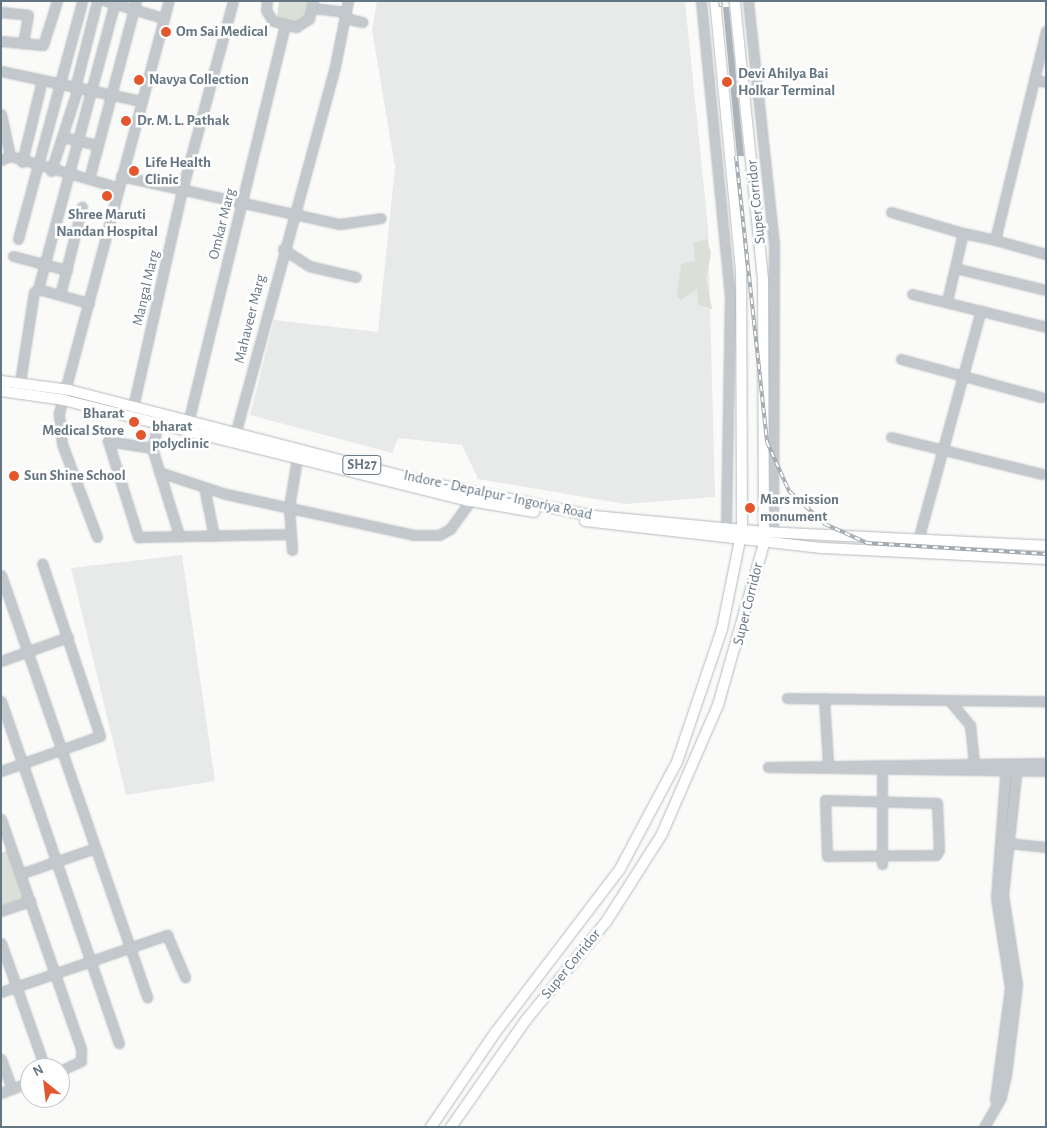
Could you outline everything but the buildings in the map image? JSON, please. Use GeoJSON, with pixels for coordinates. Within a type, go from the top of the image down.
{"type":"FeatureCollection","features":[{"type":"Feature","properties":{"kind":"main road","name":"Super Corridor"},"geometry":{"type":"LineString","coordinates":[[431,1127],[517,1003],[592,911],[650,817],[709,676],[741,535],[741,270],[715,1]]}},
{"type":"Feature","properties":{"kind":"main road","name":"Super Corridor"},"geometry":{"type":"LineString","coordinates":[[451,1127],[503,1051],[606,922],[662,834],[718,705],[769,538],[763,279],[735,1]]}},
{"type":"Feature","properties":{"kind":"main road","name":"Indore - Depalpur - Ingoriya Road"},"geometry":{"type":"LineString","coordinates":[[1,382],[20,382],[69,390],[236,431],[484,496],[726,534]]}},
{"type":"Feature","properties":{"kind":"main road","name":"Indore - Depalpur - Ingoriya Road"},"geometry":{"type":"LineString","coordinates":[[1,391],[64,400],[470,501],[632,529],[769,538]]}},
{"type":"Feature","properties":{"kind":"main road"},"geometry":{"type":"LineString","coordinates":[[769,538],[843,537],[1046,546]]}},
{"type":"Feature","properties":{"kind":"main road"},"geometry":{"type":"LineString","coordinates":[[843,537],[851,549]]}},
{"type":"Feature","properties":{"kind":"main road"},"geometry":{"type":"LineString","coordinates":[[769,538],[851,549],[1046,559]]}},
{"type":"Feature","properties":{"kind":"street"},"geometry":{"type":"LineString","coordinates":[[1,41],[43,45],[57,1]]}},
{"type":"Feature","properties":{"kind":"street"},"geometry":{"type":"LineString","coordinates":[[18,239],[82,1]]}},
{"type":"Feature","properties":{"kind":"street"},"geometry":{"type":"LineString","coordinates":[[51,171],[63,137],[98,1]]}},
{"type":"Feature","properties":{"kind":"street"},"geometry":{"type":"LineString","coordinates":[[97,537],[62,444],[59,413],[69,390],[88,303],[117,187],[169,1]]}},
{"type":"Feature","properties":{"kind":"street","name":"Mangal Marg"},"geometry":{"type":"LineString","coordinates":[[133,407],[182,190],[233,1]]}},
{"type":"Feature","properties":{"kind":"street"},"geometry":{"type":"LineString","coordinates":[[267,1],[268,17],[285,26],[303,25],[313,5],[363,22]]}},
{"type":"Feature","properties":{"kind":"street","name":"Mahaveer Marg"},"geometry":{"type":"LineString","coordinates":[[236,431],[348,1]]}},
{"type":"Feature","properties":{"kind":"street"},"geometry":{"type":"LineString","coordinates":[[701,1],[730,296],[726,534]]}},
{"type":"Feature","properties":{"kind":"street"},"geometry":{"type":"LineString","coordinates":[[748,1],[775,263],[769,538]]}},
{"type":"Feature","properties":{"kind":"street"},"geometry":{"type":"LineString","coordinates":[[20,382],[32,302],[46,265],[112,2],[135,5],[163,18]]}},
{"type":"Feature","properties":{"kind":"street"},"geometry":{"type":"LineString","coordinates":[[89,179],[135,5]]}},
{"type":"Feature","properties":{"kind":"street"},"geometry":{"type":"LineString","coordinates":[[1,12],[28,15],[23,44]]}},
{"type":"Feature","properties":{"kind":"street","name":"Omkar Marg"},"geometry":{"type":"LineString","coordinates":[[186,430],[285,26]]}},
{"type":"Feature","properties":{"kind":"street"},"geometry":{"type":"LineString","coordinates":[[995,240],[1046,31]]}},
{"type":"Feature","properties":{"kind":"street"},"geometry":{"type":"LineString","coordinates":[[1,71],[76,89],[91,90],[141,101]]}},
{"type":"Feature","properties":{"kind":"street"},"geometry":{"type":"LineString","coordinates":[[22,162],[42,80]]}},
{"type":"Feature","properties":{"kind":"street"},"geometry":{"type":"LineString","coordinates":[[1034,80],[1046,82]]}},
{"type":"Feature","properties":{"kind":"street"},"geometry":{"type":"LineString","coordinates":[[1,114],[6,158],[117,187]]}},
{"type":"Feature","properties":{"kind":"street"},"geometry":{"type":"LineString","coordinates":[[63,137],[97,145]]}},
{"type":"Feature","properties":{"kind":"street"},"geometry":{"type":"LineString","coordinates":[[121,176],[241,204],[340,224],[381,218]]}},
{"type":"Feature","properties":{"kind":"street"},"geometry":{"type":"LineString","coordinates":[[60,295],[82,207]]}},
{"type":"Feature","properties":{"kind":"street"},"geometry":{"type":"LineString","coordinates":[[891,212],[1046,254]]}},
{"type":"Feature","properties":{"kind":"street"},"geometry":{"type":"LineString","coordinates":[[947,302],[964,233]]}},
{"type":"Feature","properties":{"kind":"street"},"geometry":{"type":"LineString","coordinates":[[283,249],[309,266],[356,277]]}},
{"type":"Feature","properties":{"kind":"street"},"geometry":{"type":"LineString","coordinates":[[13,256],[67,270]]}},
{"type":"Feature","properties":{"kind":"street"},"geometry":{"type":"LineString","coordinates":[[955,268],[1046,290]]}},
{"type":"Feature","properties":{"kind":"street"},"geometry":{"type":"LineString","coordinates":[[38,289],[88,303]]}},
{"type":"Feature","properties":{"kind":"street"},"geometry":{"type":"LineString","coordinates":[[912,294],[1046,327]]}},
{"type":"Feature","properties":{"kind":"street"},"geometry":{"type":"LineString","coordinates":[[918,540],[965,377],[981,310]]}},
{"type":"Feature","properties":{"kind":"street"},"geometry":{"type":"LineString","coordinates":[[901,359],[1041,397]]}},
{"type":"Feature","properties":{"kind":"street"},"geometry":{"type":"LineString","coordinates":[[158,423],[152,448],[180,536]]}},
{"type":"Feature","properties":{"kind":"street"},"geometry":{"type":"LineString","coordinates":[[891,436],[1042,474]]}},
{"type":"Feature","properties":{"kind":"street"},"geometry":{"type":"LineString","coordinates":[[152,448],[108,441],[138,537],[291,534]]}},
{"type":"Feature","properties":{"kind":"street"},"geometry":{"type":"LineString","coordinates":[[292,550],[289,507],[297,458]]}},
{"type":"Feature","properties":{"kind":"street"},"geometry":{"type":"LineString","coordinates":[[159,472],[204,487],[414,535],[439,535],[450,529],[470,501]]}},
{"type":"Feature","properties":{"kind":"street"},"geometry":{"type":"LineString","coordinates":[[204,487],[214,536]]}},
{"type":"Feature","properties":{"kind":"street"},"geometry":{"type":"LineString","coordinates":[[1,771],[97,738],[101,731],[42,563]]}},
{"type":"Feature","properties":{"kind":"street"},"geometry":{"type":"LineString","coordinates":[[1,575],[147,997]]}},
{"type":"Feature","properties":{"kind":"street"},"geometry":{"type":"LineString","coordinates":[[1,661],[68,638]]}},
{"type":"Feature","properties":{"kind":"street"},"geometry":{"type":"LineString","coordinates":[[787,698],[1046,701]]}},
{"type":"Feature","properties":{"kind":"street"},"geometry":{"type":"LineString","coordinates":[[824,698],[828,763]]}},
{"type":"Feature","properties":{"kind":"street"},"geometry":{"type":"LineString","coordinates":[[949,700],[970,725],[974,763]]}},
{"type":"Feature","properties":{"kind":"street"},"geometry":{"type":"LineString","coordinates":[[1,701],[119,1043]]}},
{"type":"Feature","properties":{"kind":"street"},"geometry":{"type":"LineString","coordinates":[[1006,766],[974,763],[882,767],[828,763],[768,767],[882,767],[1006,766],[1046,762]]}},
{"type":"Feature","properties":{"kind":"street"},"geometry":{"type":"LineString","coordinates":[[1017,765],[1046,772]]}},
{"type":"Feature","properties":{"kind":"street"},"geometry":{"type":"LineString","coordinates":[[984,1127],[1006,1074],[1017,985],[1004,906],[1008,843],[1017,765]]}},
{"type":"Feature","properties":{"kind":"street"},"geometry":{"type":"LineString","coordinates":[[994,1105],[1010,988],[996,898],[1006,766]]}},
{"type":"Feature","properties":{"kind":"street"},"geometry":{"type":"LineString","coordinates":[[882,767],[882,859]]}},
{"type":"Feature","properties":{"kind":"street"},"geometry":{"type":"LineString","coordinates":[[825,800],[882,800],[937,803],[939,850],[936,854],[882,859],[827,856],[822,806],[825,800]]}},
{"type":"Feature","properties":{"kind":"street"},"geometry":{"type":"LineString","coordinates":[[1,819],[82,1056],[78,1065],[70,1068]]}},
{"type":"Feature","properties":{"kind":"street"},"geometry":{"type":"LineString","coordinates":[[1008,843],[1046,847]]}},
{"type":"Feature","properties":{"kind":"street"},"geometry":{"type":"LineString","coordinates":[[1,849],[11,846]]}},
{"type":"Feature","properties":{"kind":"street"},"geometry":{"type":"LineString","coordinates":[[20,874],[95,848]]}},
{"type":"Feature","properties":{"kind":"street"},"geometry":{"type":"LineString","coordinates":[[1,911],[30,901]]}},
{"type":"Feature","properties":{"kind":"street"},"geometry":{"type":"LineString","coordinates":[[1,992],[166,935],[185,977]]}},
{"type":"Feature","properties":{"kind":"street"},"geometry":{"type":"LineString","coordinates":[[1,943],[42,1058]]}},
{"type":"Feature","properties":{"kind":"street"},"geometry":{"type":"LineString","coordinates":[[1,1059],[12,1089]]}},
{"type":"Feature","properties":{"kind":"street"},"geometry":{"type":"LineString","coordinates":[[1,1093],[20,1086]]}},
{"type":"Feature","properties":{"kind":"shaded area"},"geometry":{"type":"Polygon","coordinates":[[[279,1],[311,1],[307,27],[276,24],[279,1]]]}},
{"type":"Feature","properties":{"kind":"shaded area"},"geometry":{"type":"Polygon","coordinates":[[[377,1],[685,1],[708,228],[715,497],[625,504],[478,479],[462,445],[398,438],[392,453],[250,415],[274,320],[378,332],[395,167],[372,30],[377,1]]]}},
{"type":"Feature","properties":{"kind":"shaded area"},"geometry":{"type":"Polygon","coordinates":[[[707,239],[711,253],[706,279],[712,309],[698,305],[697,289],[681,300],[677,296],[681,264],[695,261],[693,243],[707,239]]]}},
{"type":"Feature","properties":{"kind":"shaded area"},"geometry":{"type":"Polygon","coordinates":[[[182,555],[215,781],[126,795],[71,568],[182,555]]]}},
{"type":"Feature","properties":{"kind":"shaded area"},"geometry":{"type":"Polygon","coordinates":[[[8,850],[25,898],[1,907],[1,853],[8,850]]]}},
{"type":"Feature","properties":{"kind":"railway"},"geometry":{"type":"LineString","coordinates":[[720,1],[721,7]]}},
{"type":"Feature","properties":{"kind":"railway"},"geometry":{"type":"LineString","coordinates":[[736,156],[767,442],[789,491],[825,524],[867,543],[1046,554]]}},
{"type":"Feature","properties":{"kind":"place","name":"Om Sai Medical"},"geometry":{"type":"Point","coordinates":[166,32]}},
{"type":"Feature","properties":{"kind":"place","name":"Navya Collection"},"geometry":{"type":"Point","coordinates":[139,80]}},
{"type":"Feature","properties":{"kind":"place","name":"Devi Ahilya Bai Holkar Terminal"},"geometry":{"type":"Point","coordinates":[727,82]}},
{"type":"Feature","properties":{"kind":"place","name":"Dr. M. L. Pathak"},"geometry":{"type":"Point","coordinates":[126,121]}},
{"type":"Feature","properties":{"kind":"place","name":"Life Health Clinic"},"geometry":{"type":"Point","coordinates":[134,171]}},
{"type":"Feature","properties":{"kind":"place","name":"Shree Maruti Nandan Hospital"},"geometry":{"type":"Point","coordinates":[107,196]}},
{"type":"Feature","properties":{"kind":"place","name":"Bharat Medical Store"},"geometry":{"type":"Point","coordinates":[134,422]}},
{"type":"Feature","properties":{"kind":"place","name":"bharat polyclinic"},"geometry":{"type":"Point","coordinates":[141,435]}},
{"type":"Feature","properties":{"kind":"place","name":"Sun Shine School"},"geometry":{"type":"Point","coordinates":[14,476]}},
{"type":"Feature","properties":{"kind":"place","name":"Mars mission monument"},"geometry":{"type":"Point","coordinates":[750,508]}}]}
